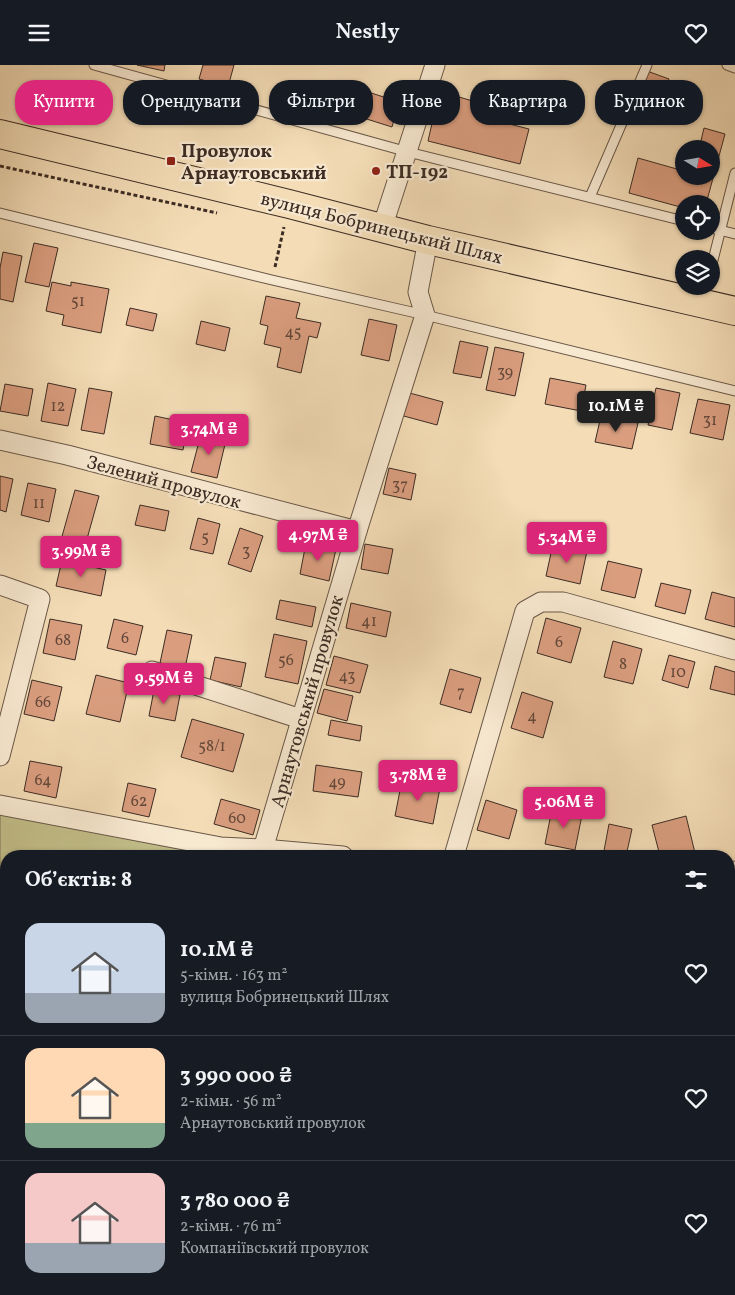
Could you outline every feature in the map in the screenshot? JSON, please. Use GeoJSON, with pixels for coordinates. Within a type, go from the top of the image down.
{"type":"FeatureCollection","features":[{"type":"Feature","properties":{"kind":"main road","name":"вулиця Бобринецький Шлях"},"geometry":{"type":"LineString","coordinates":[[0,134],[283,220],[382,228],[428,240],[675,289]]}},
{"type":"Feature","properties":{"kind":"main road","name":"вулиця Бобринецький Шлях"},"geometry":{"type":"LineString","coordinates":[[704,295],[735,311]]}},
{"type":"Feature","properties":{"kind":"street"},"geometry":{"type":"LineString","coordinates":[[382,228],[435,65]]}},
{"type":"Feature","properties":{"kind":"street"},"geometry":{"type":"LineString","coordinates":[[425,315],[418,292],[428,240]]}},
{"type":"Feature","properties":{"kind":"street","name":"Арнаутовський провулок"},"geometry":{"type":"LineString","coordinates":[[263,849],[357,531],[425,315]]}},
{"type":"Feature","properties":{"kind":"street","name":"Зелений провулок"},"geometry":{"type":"LineString","coordinates":[[0,439],[357,531]]}},
{"type":"Feature","properties":{"kind":"street"},"geometry":{"type":"LineString","coordinates":[[0,585],[40,599],[0,756]]}},
{"type":"Feature","properties":{"kind":"street"},"geometry":{"type":"LineString","coordinates":[[456,850],[525,611],[541,602],[562,602],[735,650]]}},
{"type":"Feature","properties":{"kind":"street"},"geometry":{"type":"LineString","coordinates":[[152,671],[301,719]]}},
{"type":"Feature","properties":{"kind":"street"},"geometry":{"type":"LineString","coordinates":[[0,805],[221,847],[274,850]]}},
{"type":"Feature","properties":{"kind":"lane"},"geometry":{"type":"LineString","coordinates":[[94,65],[125,69],[408,152],[675,219]]}},
{"type":"Feature","properties":{"kind":"lane"},"geometry":{"type":"LineString","coordinates":[[590,197],[647,65]]}},
{"type":"Feature","properties":{"kind":"lane"},"geometry":{"type":"LineString","coordinates":[[726,65],[735,68]]}},
{"type":"Feature","properties":{"kind":"lane"},"geometry":{"type":"LineString","coordinates":[[716,250],[735,173]]}},
{"type":"Feature","properties":{"kind":"lane"},"geometry":{"type":"LineString","coordinates":[[0,213],[735,391]]}},
{"type":"Feature","properties":{"kind":"lane"},"geometry":{"type":"LineString","coordinates":[[722,230],[735,234]]}},
{"type":"Feature","properties":{"kind":"path"},"geometry":{"type":"LineString","coordinates":[[0,166],[217,213]]}},
{"type":"Feature","properties":{"kind":"path"},"geometry":{"type":"LineString","coordinates":[[272,280],[283,220]]}},
{"type":"Feature","properties":{"kind":"shaded area"},"geometry":{"type":"Polygon","coordinates":[[[0,798],[252,843],[306,850],[0,850],[0,798]]]}},
{"type":"Feature","properties":{"kind":"building"},"geometry":{"type":"Polygon","coordinates":[[[137,65],[165,65],[164,71],[137,65]]]}},
{"type":"Feature","properties":{"kind":"building"},"geometry":{"type":"Polygon","coordinates":[[[203,65],[234,65],[230,80],[199,79],[203,65]]]}},
{"type":"Feature","properties":{"kind":"building"},"geometry":{"type":"Polygon","coordinates":[[[647,71],[669,79],[669,80],[644,80],[647,71]]]}},
{"type":"Feature","properties":{"kind":"building"},"geometry":{"type":"Polygon","coordinates":[[[373,94],[383,97],[383,124],[373,121],[373,94]]]}},
{"type":"Feature","properties":{"kind":"building"},"geometry":{"type":"Polygon","coordinates":[[[460,97],[470,100],[470,125],[513,125],[529,129],[520,164],[428,141],[432,125],[460,125],[460,97]]]}},
{"type":"Feature","properties":{"kind":"building"},"geometry":{"type":"Polygon","coordinates":[[[704,128],[725,134],[720,152],[720,140],[701,140],[704,128]]]}},
{"type":"Feature","properties":{"kind":"building"},"geometry":{"type":"Polygon","coordinates":[[[638,158],[675,168],[675,185],[711,185],[708,195],[675,195],[675,206],[629,193],[638,158]]]}},
{"type":"Feature","properties":{"kind":"building","name":"ТП-192"},"geometry":{"type":"Polygon","coordinates":[[[373,167],[380,169],[379,174],[371,173],[373,167]]]}},
{"type":"Feature","properties":{"kind":"building"},"geometry":{"type":"Polygon","coordinates":[[[34,243],[58,248],[49,287],[25,282],[34,243]]]}},
{"type":"Feature","properties":{"kind":"building"},"geometry":{"type":"Polygon","coordinates":[[[3,252],[22,256],[13,302],[0,299],[0,268],[3,252]]]}},
{"type":"Feature","properties":{"kind":"building"},"geometry":{"type":"Polygon","coordinates":[[[52,282],[71,286],[71,282],[109,289],[101,333],[62,325],[64,315],[46,311],[52,282]]]}},
{"type":"Feature","properties":{"kind":"building"},"geometry":{"type":"Polygon","coordinates":[[[266,296],[300,303],[296,318],[321,323],[317,338],[309,336],[301,373],[277,367],[281,348],[264,344],[268,326],[260,324],[266,296]]]}},
{"type":"Feature","properties":{"kind":"building"},"geometry":{"type":"Polygon","coordinates":[[[130,308],[157,314],[153,331],[126,325],[130,308]]]}},
{"type":"Feature","properties":{"kind":"building"},"geometry":{"type":"Polygon","coordinates":[[[369,319],[397,325],[389,361],[361,355],[369,319]]]}},
{"type":"Feature","properties":{"kind":"building"},"geometry":{"type":"Polygon","coordinates":[[[201,321],[230,328],[225,351],[196,344],[201,321]]]}},
{"type":"Feature","properties":{"kind":"building"},"geometry":{"type":"Polygon","coordinates":[[[460,341],[488,347],[481,378],[453,373],[460,341]]]}},
{"type":"Feature","properties":{"kind":"building"},"geometry":{"type":"Polygon","coordinates":[[[495,347],[524,353],[515,396],[486,390],[495,347]]]}},
{"type":"Feature","properties":{"kind":"building"},"geometry":{"type":"Polygon","coordinates":[[[550,378],[586,385],[581,411],[545,404],[550,378]]]}},
{"type":"Feature","properties":{"kind":"building"},"geometry":{"type":"Polygon","coordinates":[[[48,383],[76,389],[68,426],[41,421],[48,383]]]}},
{"type":"Feature","properties":{"kind":"building"},"geometry":{"type":"Polygon","coordinates":[[[5,384],[33,389],[28,416],[0,411],[5,384]]]}},
{"type":"Feature","properties":{"kind":"building"},"geometry":{"type":"Polygon","coordinates":[[[89,388],[112,392],[104,434],[81,430],[89,388]]]}},
{"type":"Feature","properties":{"kind":"building"},"geometry":{"type":"Polygon","coordinates":[[[656,388],[680,393],[672,430],[648,425],[656,388]]]}},
{"type":"Feature","properties":{"kind":"building"},"geometry":{"type":"Polygon","coordinates":[[[406,392],[443,402],[437,425],[400,415],[406,392]]]}},
{"type":"Feature","properties":{"kind":"building"},"geometry":{"type":"Polygon","coordinates":[[[698,399],[730,405],[723,440],[690,433],[698,399]]]}},
{"type":"Feature","properties":{"kind":"building"},"geometry":{"type":"Polygon","coordinates":[[[155,416],[188,423],[183,450],[150,444],[155,416]]]}},
{"type":"Feature","properties":{"kind":"building"},"geometry":{"type":"Polygon","coordinates":[[[601,416],[638,423],[632,449],[595,442],[601,416]]]}},
{"type":"Feature","properties":{"kind":"building"},"geometry":{"type":"Polygon","coordinates":[[[201,434],[226,440],[217,478],[191,472],[201,434]]]}},
{"type":"Feature","properties":{"kind":"building"},"geometry":{"type":"Polygon","coordinates":[[[389,468],[416,474],[411,500],[383,494],[389,468]]]}},
{"type":"Feature","properties":{"kind":"building"},"geometry":{"type":"Polygon","coordinates":[[[0,476],[13,479],[6,512],[0,510],[0,476]]]}},
{"type":"Feature","properties":{"kind":"building"},"geometry":{"type":"Polygon","coordinates":[[[28,483],[56,489],[49,522],[21,515],[28,483]]]}},
{"type":"Feature","properties":{"kind":"building"},"geometry":{"type":"Polygon","coordinates":[[[75,490],[99,496],[85,546],[61,540],[75,490]]]}},
{"type":"Feature","properties":{"kind":"building"},"geometry":{"type":"Polygon","coordinates":[[[140,505],[169,511],[165,531],[135,525],[140,505]]]}},
{"type":"Feature","properties":{"kind":"building"},"geometry":{"type":"Polygon","coordinates":[[[198,518],[220,524],[213,554],[190,549],[198,518]]]}},
{"type":"Feature","properties":{"kind":"building"},"geometry":{"type":"Polygon","coordinates":[[[240,528],[263,536],[251,572],[228,564],[240,528]]]}},
{"type":"Feature","properties":{"kind":"building"},"geometry":{"type":"Polygon","coordinates":[[[306,543],[336,549],[329,581],[300,574],[306,543]]]}},
{"type":"Feature","properties":{"kind":"building"},"geometry":{"type":"Polygon","coordinates":[[[365,544],[393,549],[388,574],[361,569],[365,544]]]}},
{"type":"Feature","properties":{"kind":"building"},"geometry":{"type":"Polygon","coordinates":[[[553,544],[587,551],[580,584],[546,576],[553,544]]]}},
{"type":"Feature","properties":{"kind":"building"},"geometry":{"type":"Polygon","coordinates":[[[62,560],[106,570],[101,596],[56,586],[62,560]]]}},
{"type":"Feature","properties":{"kind":"building"},"geometry":{"type":"Polygon","coordinates":[[[608,561],[642,569],[635,598],[601,590],[608,561]]]}},
{"type":"Feature","properties":{"kind":"building"},"geometry":{"type":"Polygon","coordinates":[[[661,583],[691,590],[685,614],[655,606],[661,583]]]}},
{"type":"Feature","properties":{"kind":"building"},"geometry":{"type":"Polygon","coordinates":[[[712,592],[735,598],[735,627],[705,619],[712,592]]]}},
{"type":"Feature","properties":{"kind":"building"},"geometry":{"type":"Polygon","coordinates":[[[280,600],[316,607],[312,627],[276,619],[280,600]]]}},
{"type":"Feature","properties":{"kind":"building"},"geometry":{"type":"Polygon","coordinates":[[[351,603],[391,612],[386,637],[346,628],[351,603]]]}},
{"type":"Feature","properties":{"kind":"building"},"geometry":{"type":"Polygon","coordinates":[[[546,618],[581,628],[571,663],[537,653],[546,618]]]}},
{"type":"Feature","properties":{"kind":"building"},"geometry":{"type":"Polygon","coordinates":[[[50,619],[82,625],[75,660],[43,653],[50,619]]]}},
{"type":"Feature","properties":{"kind":"building"},"geometry":{"type":"Polygon","coordinates":[[[114,619],[143,626],[136,655],[107,648],[114,619]]]}},
{"type":"Feature","properties":{"kind":"building"},"geometry":{"type":"Polygon","coordinates":[[[167,630],[192,635],[185,668],[160,663],[167,630]]]}},
{"type":"Feature","properties":{"kind":"building"},"geometry":{"type":"Polygon","coordinates":[[[274,634],[307,641],[298,684],[265,677],[274,634]]]}},
{"type":"Feature","properties":{"kind":"building"},"geometry":{"type":"Polygon","coordinates":[[[613,641],[642,649],[633,684],[604,677],[613,641]]]}},
{"type":"Feature","properties":{"kind":"building"},"geometry":{"type":"Polygon","coordinates":[[[669,655],[695,662],[688,688],[662,680],[669,655]]]}},
{"type":"Feature","properties":{"kind":"building"},"geometry":{"type":"Polygon","coordinates":[[[334,656],[368,665],[360,693],[326,685],[334,656]]]}},
{"type":"Feature","properties":{"kind":"building"},"geometry":{"type":"Polygon","coordinates":[[[215,657],[246,663],[241,687],[210,680],[215,657]]]}},
{"type":"Feature","properties":{"kind":"building"},"geometry":{"type":"Polygon","coordinates":[[[715,666],[735,672],[735,695],[710,689],[715,666]]]}},
{"type":"Feature","properties":{"kind":"building"},"geometry":{"type":"Polygon","coordinates":[[[450,669],[481,678],[471,713],[440,704],[450,669]]]}},
{"type":"Feature","properties":{"kind":"building"},"geometry":{"type":"Polygon","coordinates":[[[96,675],[129,683],[120,722],[86,714],[96,675]]]}},
{"type":"Feature","properties":{"kind":"building"},"geometry":{"type":"Polygon","coordinates":[[[32,680],[62,687],[54,721],[24,714],[32,680]]]}},
{"type":"Feature","properties":{"kind":"building"},"geometry":{"type":"Polygon","coordinates":[[[324,689],[353,696],[347,721],[317,713],[324,689]]]}},
{"type":"Feature","properties":{"kind":"building"},"geometry":{"type":"Polygon","coordinates":[[[154,690],[180,695],[175,721],[149,716],[154,690]]]}},
{"type":"Feature","properties":{"kind":"building"},"geometry":{"type":"Polygon","coordinates":[[[522,692],[553,702],[543,738],[511,728],[522,692]]]}},
{"type":"Feature","properties":{"kind":"building"},"geometry":{"type":"Polygon","coordinates":[[[192,719],[244,734],[233,772],[181,757],[192,719]]]}},
{"type":"Feature","properties":{"kind":"building"},"geometry":{"type":"Polygon","coordinates":[[[331,720],[362,726],[360,741],[328,735],[331,720]]]}},
{"type":"Feature","properties":{"kind":"building"},"geometry":{"type":"Polygon","coordinates":[[[30,761],[62,767],[56,798],[24,791],[30,761]]]}},
{"type":"Feature","properties":{"kind":"building"},"geometry":{"type":"Polygon","coordinates":[[[316,765],[362,772],[358,797],[313,791],[316,765]]]}},
{"type":"Feature","properties":{"kind":"building"},"geometry":{"type":"Polygon","coordinates":[[[402,780],[440,788],[433,824],[395,816],[402,780]]]}},
{"type":"Feature","properties":{"kind":"building"},"geometry":{"type":"Polygon","coordinates":[[[128,783],[156,789],[149,817],[122,811],[128,783]]]}},
{"type":"Feature","properties":{"kind":"building"},"geometry":{"type":"Polygon","coordinates":[[[221,799],[260,810],[253,835],[214,824],[221,799]]]}},
{"type":"Feature","properties":{"kind":"building"},"geometry":{"type":"Polygon","coordinates":[[[486,800],[517,810],[509,839],[477,830],[486,800]]]}},
{"type":"Feature","properties":{"kind":"building"},"geometry":{"type":"Polygon","coordinates":[[[552,809],[582,815],[575,850],[545,844],[552,809]]]}},
{"type":"Feature","properties":{"kind":"building"},"geometry":{"type":"Polygon","coordinates":[[[686,816],[694,850],[658,850],[652,825],[686,816]]]}},
{"type":"Feature","properties":{"kind":"building"},"geometry":{"type":"Polygon","coordinates":[[[609,824],[632,829],[627,850],[604,850],[609,824]]]}},
{"type":"Feature","properties":{"kind":"place","name":"Провулок Арнаутовський"},"geometry":{"type":"Point","coordinates":[171,161]}},
{"type":"Feature","properties":{"kind":"place","name":"ТП-192"},"geometry":{"type":"Point","coordinates":[376,171]}}]}
